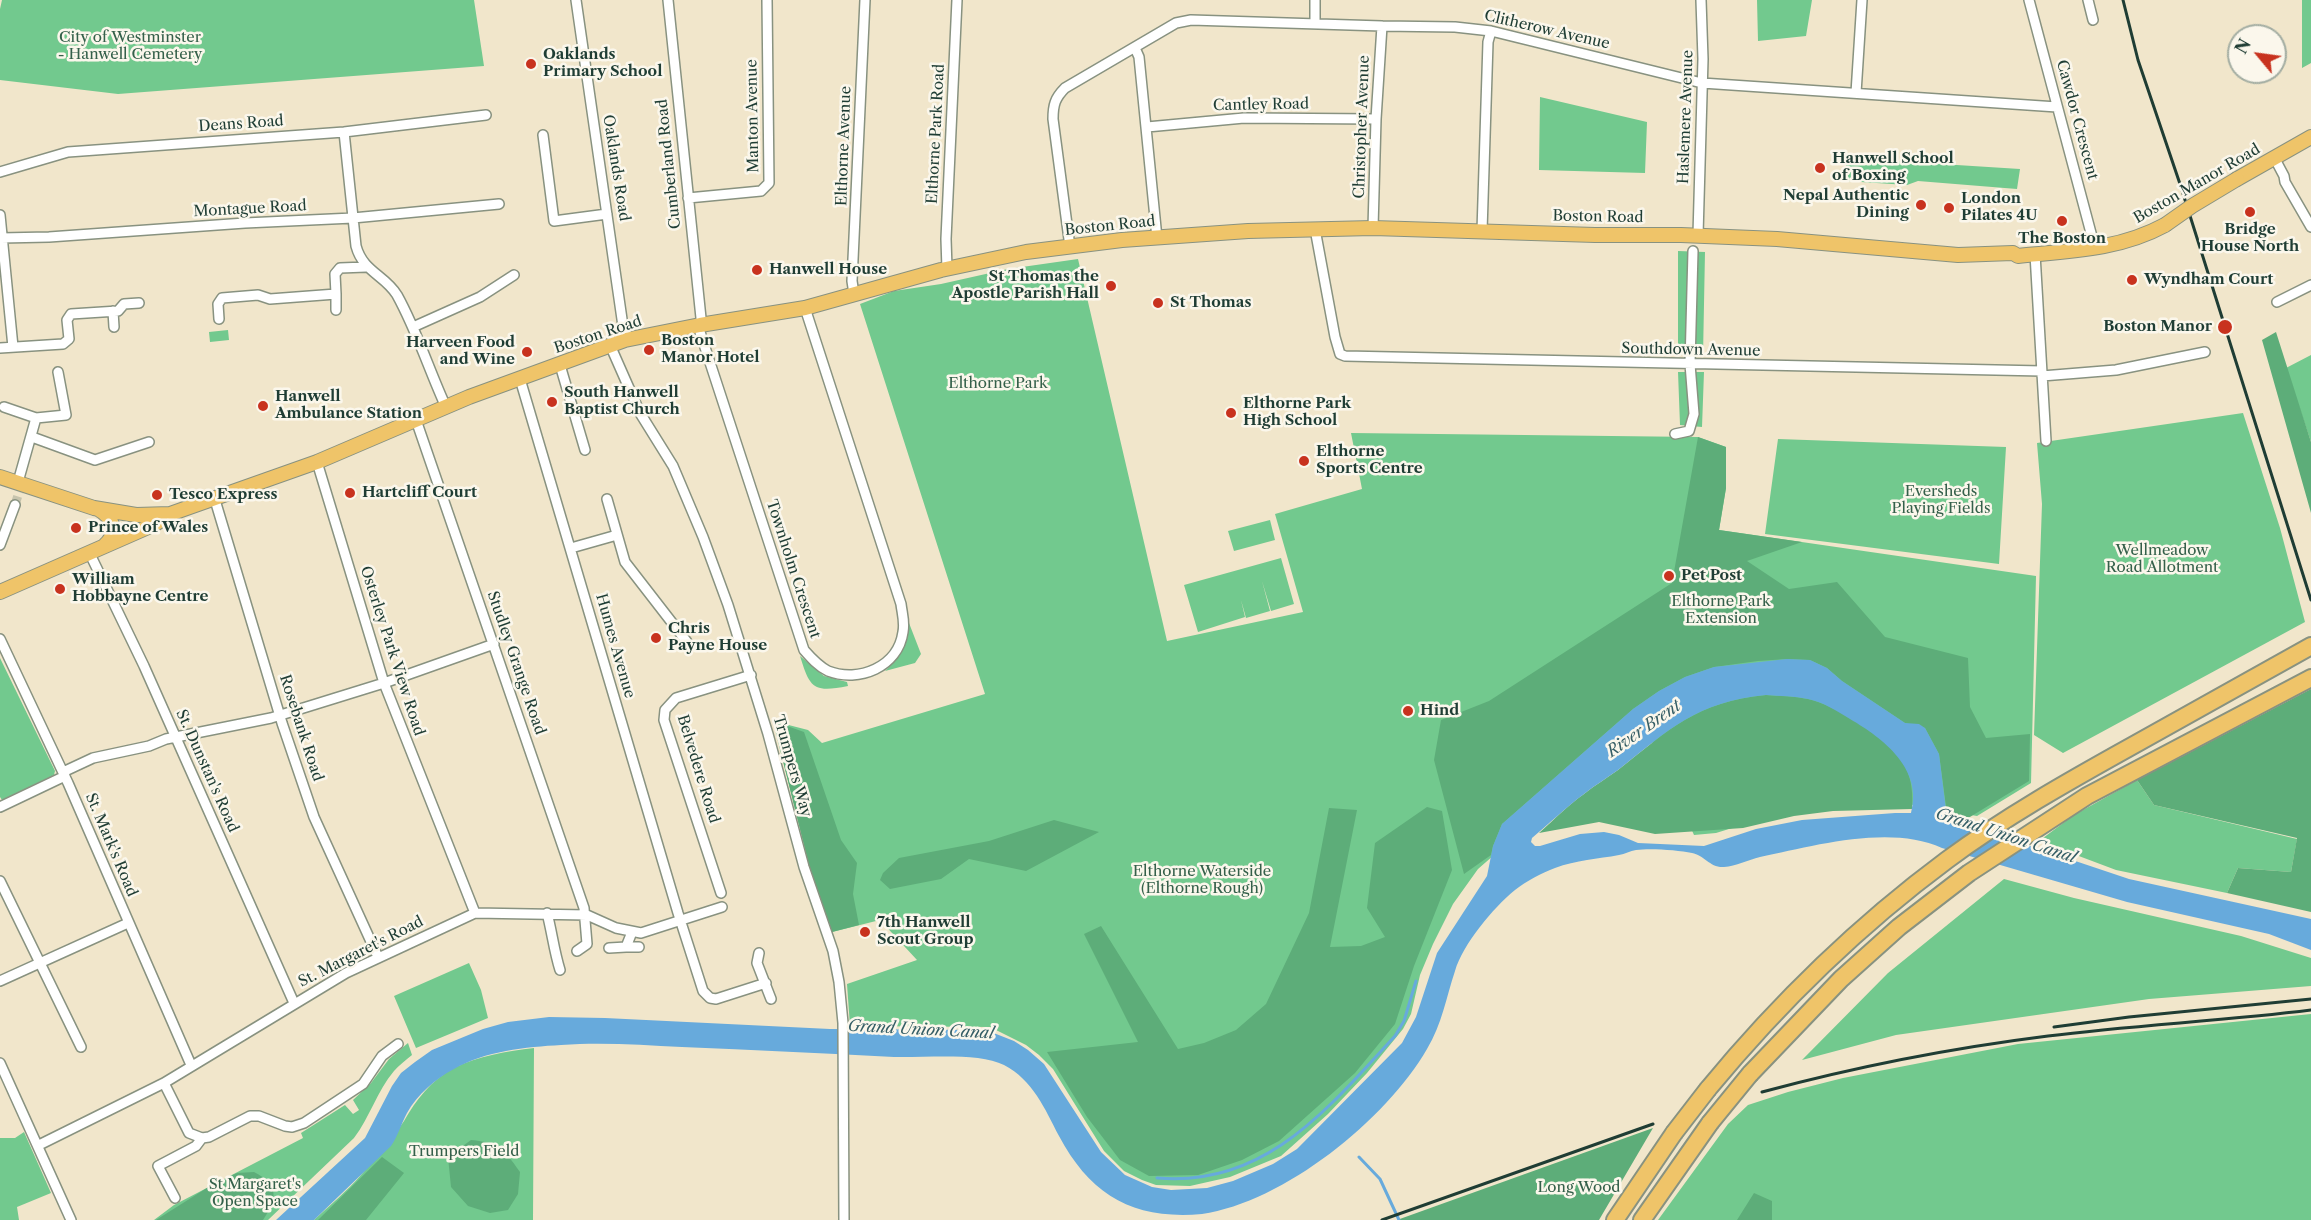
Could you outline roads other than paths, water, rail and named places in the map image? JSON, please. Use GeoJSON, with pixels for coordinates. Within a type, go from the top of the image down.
{"type":"FeatureCollection","features":[{"type":"Feature","properties":{"kind":"highway"},"geometry":{"type":"LineString","coordinates":[[1615,1220],[1674,1133],[1756,1032],[1820,967],[1904,892],[2018,812],[2222,694],[2311,646]]}},
{"type":"Feature","properties":{"kind":"highway"},"geometry":{"type":"LineString","coordinates":[[1642,1220],[1710,1123],[1750,1074],[1805,1014],[1871,951],[1969,873],[2043,823],[2141,767],[2311,678]]}},
{"type":"Feature","properties":{"kind":"main road","name":"Boston Manor Road"},"geometry":{"type":"LineString","coordinates":[[2095,248],[2129,241],[2165,225],[2192,206],[2311,137]]}},
{"type":"Feature","properties":{"kind":"main road","name":"Boston Road"},"geometry":{"type":"LineString","coordinates":[[105,545],[154,524],[170,514],[317,462],[446,407],[625,340],[805,308],[947,268],[1026,252],[1248,231],[1373,228],[1777,239],[1958,255],[2035,254],[2095,248]]}},
{"type":"Feature","properties":{"kind":"main road","name":"Boston Road"},"geometry":{"type":"LineString","coordinates":[[0,477],[19,486],[94,508],[136,515],[170,514]]}},
{"type":"Feature","properties":{"kind":"main road","name":"Boston Road"},"geometry":{"type":"LineString","coordinates":[[94,508],[106,514],[113,525],[112,537],[105,545]]}},
{"type":"Feature","properties":{"kind":"main road"},"geometry":{"type":"LineString","coordinates":[[0,592],[105,545]]}},
{"type":"Feature","properties":{"kind":"street","name":"Oaklands Road"},"geometry":{"type":"LineString","coordinates":[[576,0],[625,340]]}},
{"type":"Feature","properties":{"kind":"street","name":"Cumberland Road"},"geometry":{"type":"LineString","coordinates":[[668,0],[700,325]]}},
{"type":"Feature","properties":{"kind":"street","name":"Manton Avenue"},"geometry":{"type":"LineString","coordinates":[[688,198],[761,191],[769,183],[767,0]]}},
{"type":"Feature","properties":{"kind":"street","name":"Elthorne Avenue"},"geometry":{"type":"LineString","coordinates":[[854,294],[852,281],[865,0]]}},
{"type":"Feature","properties":{"kind":"street","name":"Elthorne Park Road"},"geometry":{"type":"LineString","coordinates":[[947,268],[946,239],[957,0]]}},
{"type":"Feature","properties":{"kind":"street"},"geometry":{"type":"LineString","coordinates":[[1315,0],[1315,24]]}},
{"type":"Feature","properties":{"kind":"street","name":"Haslemere Avenue"},"geometry":{"type":"LineString","coordinates":[[1698,236],[1702,83],[1701,0]]}},
{"type":"Feature","properties":{"kind":"street"},"geometry":{"type":"LineString","coordinates":[[1856,93],[1862,0]]}},
{"type":"Feature","properties":{"kind":"street","name":"Cawdor Crescent"},"geometry":{"type":"LineString","coordinates":[[2029,0],[2095,248]]}},
{"type":"Feature","properties":{"kind":"street"},"geometry":{"type":"LineString","coordinates":[[2088,0],[2094,20]]}},
{"type":"Feature","properties":{"kind":"street","name":"Clitherow Avenue"},"geometry":{"type":"LineString","coordinates":[[1070,247],[1053,105],[1058,95],[1065,88],[1176,23],[1191,20],[1382,27],[1455,27],[1491,31],[1702,83],[2057,107]]}},
{"type":"Feature","properties":{"kind":"street","name":"Christopher Avenue"},"geometry":{"type":"LineString","coordinates":[[1373,228],[1376,119],[1382,27]]}},
{"type":"Feature","properties":{"kind":"street"},"geometry":{"type":"LineString","coordinates":[[1482,231],[1488,42],[1491,31]]}},
{"type":"Feature","properties":{"kind":"street"},"geometry":{"type":"LineString","coordinates":[[1135,48],[1139,57],[1157,238]]}},
{"type":"Feature","properties":{"kind":"street","name":"Deans Road"},"geometry":{"type":"LineString","coordinates":[[0,172],[68,152],[344,132],[486,115]]}},
{"type":"Feature","properties":{"kind":"street","name":"Cantley Road"},"geometry":{"type":"LineString","coordinates":[[1147,127],[1244,118],[1376,119]]}},
{"type":"Feature","properties":{"kind":"street"},"geometry":{"type":"LineString","coordinates":[[344,132],[359,257],[366,267],[390,285],[413,327],[446,407]]}},
{"type":"Feature","properties":{"kind":"street"},"geometry":{"type":"LineString","coordinates":[[543,135],[554,221],[607,214]]}},
{"type":"Feature","properties":{"kind":"street"},"geometry":{"type":"LineString","coordinates":[[2274,159],[2311,227]]}},
{"type":"Feature","properties":{"kind":"street","name":"Montague Road"},"geometry":{"type":"LineString","coordinates":[[1,238],[353,218],[499,204]]}},
{"type":"Feature","properties":{"kind":"street"},"geometry":{"type":"LineString","coordinates":[[0,215],[13,347]]}},
{"type":"Feature","properties":{"kind":"street","name":"Southdown Avenue"},"geometry":{"type":"LineString","coordinates":[[1315,229],[1339,358],[1345,356],[2042,374],[2116,370],[2205,352]]}},
{"type":"Feature","properties":{"kind":"street"},"geometry":{"type":"LineString","coordinates":[[1675,434],[1689,431],[1694,414],[1690,364],[1693,251]]}},
{"type":"Feature","properties":{"kind":"street"},"geometry":{"type":"LineString","coordinates":[[2035,254],[2046,441]]}},
{"type":"Feature","properties":{"kind":"street"},"geometry":{"type":"LineString","coordinates":[[336,310],[335,274],[340,268],[366,267]]}},
{"type":"Feature","properties":{"kind":"street"},"geometry":{"type":"LineString","coordinates":[[413,327],[480,297],[514,276]]}},
{"type":"Feature","properties":{"kind":"street"},"geometry":{"type":"LineString","coordinates":[[2277,302],[2311,285]]}},
{"type":"Feature","properties":{"kind":"street"},"geometry":{"type":"LineString","coordinates":[[219,319],[218,304],[222,298],[258,295],[270,299],[336,294]]}},
{"type":"Feature","properties":{"kind":"street"},"geometry":{"type":"LineString","coordinates":[[0,348],[63,344],[69,339],[67,320],[71,314],[118,311],[124,304],[139,303]]}},
{"type":"Feature","properties":{"kind":"street","name":"Townholm Crescent"},"geometry":{"type":"LineString","coordinates":[[700,325],[700,332],[804,650],[815,663],[828,670],[846,675],[864,675],[878,669],[890,659],[903,633],[901,604],[805,308]]}},
{"type":"Feature","properties":{"kind":"street"},"geometry":{"type":"LineString","coordinates":[[113,311],[114,327]]}},
{"type":"Feature","properties":{"kind":"street","name":"Trumpers Way"},"geometry":{"type":"LineString","coordinates":[[610,345],[640,413],[673,466],[706,546],[751,675],[804,867],[833,951],[843,1023],[844,1220]]}},
{"type":"Feature","properties":{"kind":"street"},"geometry":{"type":"LineString","coordinates":[[560,364],[585,450]]}},
{"type":"Feature","properties":{"kind":"street"},"geometry":{"type":"LineString","coordinates":[[4,407],[36,418],[66,415],[58,372]]}},
{"type":"Feature","properties":{"kind":"street","name":"Humes Avenue"},"geometry":{"type":"LineString","coordinates":[[520,380],[572,548],[681,921],[706,996],[716,999],[766,983]]}},
{"type":"Feature","properties":{"kind":"street"},"geometry":{"type":"LineString","coordinates":[[19,486],[36,418]]}},
{"type":"Feature","properties":{"kind":"street","name":"Studley Grange Road"},"geometry":{"type":"LineString","coordinates":[[416,420],[587,915]]}},
{"type":"Feature","properties":{"kind":"street"},"geometry":{"type":"LineString","coordinates":[[32,437],[95,460],[148,442]]}},
{"type":"Feature","properties":{"kind":"street","name":"Osterley Park View Road"},"geometry":{"type":"LineString","coordinates":[[317,462],[384,683],[475,913]]}},
{"type":"Feature","properties":{"kind":"street"},"geometry":{"type":"LineString","coordinates":[[607,499],[625,562],[687,642]]}},
{"type":"Feature","properties":{"kind":"street","name":"Rosebank Road"},"geometry":{"type":"LineString","coordinates":[[214,500],[314,817],[378,957]]}},
{"type":"Feature","properties":{"kind":"street"},"geometry":{"type":"LineString","coordinates":[[0,544],[15,505]]}},
{"type":"Feature","properties":{"kind":"street"},"geometry":{"type":"LineString","coordinates":[[572,548],[617,535]]}},
{"type":"Feature","properties":{"kind":"street","name":"St. Dunstan's Road"},"geometry":{"type":"LineString","coordinates":[[89,552],[144,666],[294,1003]]}},
{"type":"Feature","properties":{"kind":"street","name":"St. Mark's Road"},"geometry":{"type":"LineString","coordinates":[[0,639],[64,774],[191,1065]]}},
{"type":"Feature","properties":{"kind":"street"},"geometry":{"type":"LineString","coordinates":[[0,807],[93,758],[149,746],[175,737],[271,718],[384,683],[494,644]]}},
{"type":"Feature","properties":{"kind":"street","name":"Belvedere Road"},"geometry":{"type":"LineString","coordinates":[[721,893],[664,720],[664,710],[676,698],[751,675]]}},
{"type":"Feature","properties":{"kind":"street"},"geometry":{"type":"LineString","coordinates":[[0,881],[81,1047]]}},
{"type":"Feature","properties":{"kind":"street"},"geometry":{"type":"LineString","coordinates":[[626,947],[632,932],[641,933],[722,907]]}},
{"type":"Feature","properties":{"kind":"street","name":"St. Margaret's Road"},"geometry":{"type":"LineString","coordinates":[[39,1145],[164,1083],[294,1003],[378,957],[475,913],[587,915],[632,932]]}},
{"type":"Feature","properties":{"kind":"street"},"geometry":{"type":"LineString","coordinates":[[547,913],[560,970]]}},
{"type":"Feature","properties":{"kind":"street"},"geometry":{"type":"LineString","coordinates":[[576,951],[587,944],[587,915]]}},
{"type":"Feature","properties":{"kind":"street"},"geometry":{"type":"LineString","coordinates":[[0,981],[128,923]]}},
{"type":"Feature","properties":{"kind":"street"},"geometry":{"type":"LineString","coordinates":[[609,948],[639,947]]}},
{"type":"Feature","properties":{"kind":"street"},"geometry":{"type":"LineString","coordinates":[[759,953],[758,963],[771,999]]}},
{"type":"Feature","properties":{"kind":"street"},"geometry":{"type":"LineString","coordinates":[[164,1083],[189,1133],[202,1138],[209,1137],[250,1116],[259,1116],[292,1127],[304,1123],[363,1084],[382,1056],[398,1044]]}},
{"type":"Feature","properties":{"kind":"street"},"geometry":{"type":"LineString","coordinates":[[0,1063],[71,1220]]}},
{"type":"Feature","properties":{"kind":"street"},"geometry":{"type":"LineString","coordinates":[[175,1198],[158,1166],[196,1146],[202,1138]]}},
{"type":"Feature","properties":{"kind":"water"},"geometry":{"type":"Polygon","coordinates":[[[1787,659],[1810,660],[1827,668],[1842,681],[1905,723],[1919,724],[1925,728],[1939,754],[1947,818],[2129,879],[2311,919],[2311,950],[2269,934],[2127,902],[1921,841],[1876,837],[1851,839],[1760,857],[1724,867],[1715,866],[1692,853],[1636,850],[1555,868],[1529,880],[1506,898],[1488,916],[1465,949],[1455,971],[1432,1040],[1409,1076],[1386,1103],[1330,1154],[1266,1193],[1234,1206],[1202,1214],[1178,1215],[1155,1213],[1117,1200],[1100,1189],[1085,1174],[1059,1136],[1043,1106],[1023,1079],[1004,1065],[993,1061],[951,1056],[894,1057],[591,1044],[506,1051],[479,1058],[447,1073],[416,1100],[391,1146],[314,1220],[276,1220],[365,1138],[392,1086],[401,1073],[415,1062],[432,1050],[483,1029],[508,1022],[549,1017],[830,1029],[986,1030],[1014,1041],[1044,1064],[1101,1152],[1125,1175],[1152,1187],[1171,1190],[1207,1188],[1233,1181],[1273,1164],[1297,1149],[1402,1043],[1416,1017],[1437,953],[1487,876],[1493,846],[1502,824],[1633,709],[1685,677],[1714,667],[1787,659]],[[1766,695],[1721,704],[1702,711],[1669,730],[1577,799],[1532,838],[1531,842],[1535,846],[1540,846],[1580,834],[1604,832],[1638,843],[1704,846],[1756,829],[1802,820],[1911,813],[1913,797],[1906,769],[1898,757],[1876,736],[1819,702],[1803,698],[1766,695]]]}},
{"type":"Feature","properties":{"kind":"waterway"},"geometry":{"type":"LineString","coordinates":[[1157,1178],[1196,1178],[1231,1170],[1263,1156],[1292,1137],[1345,1090],[1395,1036],[1404,1021],[1416,981]]}},
{"type":"Feature","properties":{"kind":"waterway"},"geometry":{"type":"LineString","coordinates":[[1359,1157],[1380,1179],[1399,1220]]}},
{"type":"Feature","properties":{"kind":"tunnel"},"geometry":{"type":"LineString","coordinates":[[15,505],[19,492]]}},
{"type":"Feature","properties":{"kind":"railway"},"geometry":{"type":"LineString","coordinates":[[2123,0],[2138,60],[2180,184],[2311,600]]}},
{"type":"Feature","properties":{"kind":"railway"},"geometry":{"type":"LineString","coordinates":[[2054,1027],[2129,1017],[2311,999]]}},
{"type":"Feature","properties":{"kind":"railway"},"geometry":{"type":"LineString","coordinates":[[1762,1092],[1868,1066],[2012,1041],[2081,1032],[2311,1010]]}},
{"type":"Feature","properties":{"kind":"railway"},"geometry":{"type":"LineString","coordinates":[[1382,1220],[1653,1124]]}},
{"type":"Feature","properties":{"kind":"place","name":"Oaklands Primary School"},"geometry":{"type":"Point","coordinates":[531,64]}},
{"type":"Feature","properties":{"kind":"place","name":"Hanwell School of Boxing"},"geometry":{"type":"Point","coordinates":[1820,168]}},
{"type":"Feature","properties":{"kind":"place","name":"Nepal Authentic Dining"},"geometry":{"type":"Point","coordinates":[1921,205]}},
{"type":"Feature","properties":{"kind":"place","name":"London Pilates 4U"},"geometry":{"type":"Point","coordinates":[1949,208]}},
{"type":"Feature","properties":{"kind":"place","name":"Bridge House North"},"geometry":{"type":"Point","coordinates":[2250,212]}},
{"type":"Feature","properties":{"kind":"place","name":"The Boston"},"geometry":{"type":"Point","coordinates":[2062,221]}},
{"type":"Feature","properties":{"kind":"place","name":"Hanwell House"},"geometry":{"type":"Point","coordinates":[757,270]}},
{"type":"Feature","properties":{"kind":"place","name":"Wyndham Court"},"geometry":{"type":"Point","coordinates":[2132,280]}},
{"type":"Feature","properties":{"kind":"place","name":"St Thomas the Apostle Parish Hall"},"geometry":{"type":"Point","coordinates":[1111,286]}},
{"type":"Feature","properties":{"kind":"place","name":"St Thomas"},"geometry":{"type":"Point","coordinates":[1158,303]}},
{"type":"Feature","properties":{"kind":"place","name":"Boston Manor"},"geometry":{"type":"Point","coordinates":[2225,327]}},
{"type":"Feature","properties":{"kind":"place","name":"Boston Manor Hotel"},"geometry":{"type":"Point","coordinates":[649,350]}},
{"type":"Feature","properties":{"kind":"place","name":"Harveen Food and Wine"},"geometry":{"type":"Point","coordinates":[527,352]}},
{"type":"Feature","properties":{"kind":"place","name":"South Hanwell Baptist Church"},"geometry":{"type":"Point","coordinates":[552,402]}},
{"type":"Feature","properties":{"kind":"place","name":"Hanwell Ambulance Station"},"geometry":{"type":"Point","coordinates":[263,406]}},
{"type":"Feature","properties":{"kind":"place","name":"Elthorne Park High School"},"geometry":{"type":"Point","coordinates":[1231,413]}},
{"type":"Feature","properties":{"kind":"place","name":"Elthorne Sports Centre"},"geometry":{"type":"Point","coordinates":[1304,461]}},
{"type":"Feature","properties":{"kind":"place","name":"Hartcliff Court"},"geometry":{"type":"Point","coordinates":[350,493]}},
{"type":"Feature","properties":{"kind":"place","name":"Tesco Express"},"geometry":{"type":"Point","coordinates":[157,495]}},
{"type":"Feature","properties":{"kind":"place","name":"Prince of Wales"},"geometry":{"type":"Point","coordinates":[76,528]}},
{"type":"Feature","properties":{"kind":"place","name":"Pet Post"},"geometry":{"type":"Point","coordinates":[1669,576]}},
{"type":"Feature","properties":{"kind":"place","name":"William Hobbayne Centre"},"geometry":{"type":"Point","coordinates":[60,589]}},
{"type":"Feature","properties":{"kind":"place","name":"Chris Payne House"},"geometry":{"type":"Point","coordinates":[656,638]}},
{"type":"Feature","properties":{"kind":"place","name":"Hind"},"geometry":{"type":"Point","coordinates":[1408,711]}},
{"type":"Feature","properties":{"kind":"place","name":"7th Hanwell Scout Group"},"geometry":{"type":"Point","coordinates":[865,932]}},
{"type":"Feature","properties":{"kind":"park label","name":"City of Westminster - Hanwell Cemetery"},"geometry":{"type":"Point","coordinates":[130,46]}},
{"type":"Feature","properties":{"kind":"park label","name":"Elthorne Park"},"geometry":{"type":"Point","coordinates":[998,384]}},
{"type":"Feature","properties":{"kind":"park label","name":"Eversheds Playing Fields"},"geometry":{"type":"Point","coordinates":[1941,500]}},
{"type":"Feature","properties":{"kind":"park label","name":"Wellmeadow Road Allotment"},"geometry":{"type":"Point","coordinates":[2162,560]}},
{"type":"Feature","properties":{"kind":"park label","name":"Elthorne Park Extension"},"geometry":{"type":"Point","coordinates":[1721,610]}},
{"type":"Feature","properties":{"kind":"park label","name":"Elthorne Waterside (Elthorne Rough)"},"geometry":{"type":"Point","coordinates":[1202,880]}},
{"type":"Feature","properties":{"kind":"park label","name":"Trumpers Field"},"geometry":{"type":"Point","coordinates":[464,1152]}},
{"type":"Feature","properties":{"kind":"park label","name":"Long Wood"},"geometry":{"type":"Point","coordinates":[1579,1188]}},
{"type":"Feature","properties":{"kind":"park label","name":"St Margaret's Open Space"},"geometry":{"type":"Point","coordinates":[255,1194]}},
{"type":"Feature","properties":{"kind":"water label","name":"River Brent"},"geometry":{"type":"Point","coordinates":[1644,729]}},
{"type":"Feature","properties":{"kind":"water label","name":"Grand Union Canal"},"geometry":{"type":"Point","coordinates":[2006,836]}},
{"type":"Feature","properties":{"kind":"water label","name":"Grand Union Canal"},"geometry":{"type":"Point","coordinates":[921,1030]}}]}
